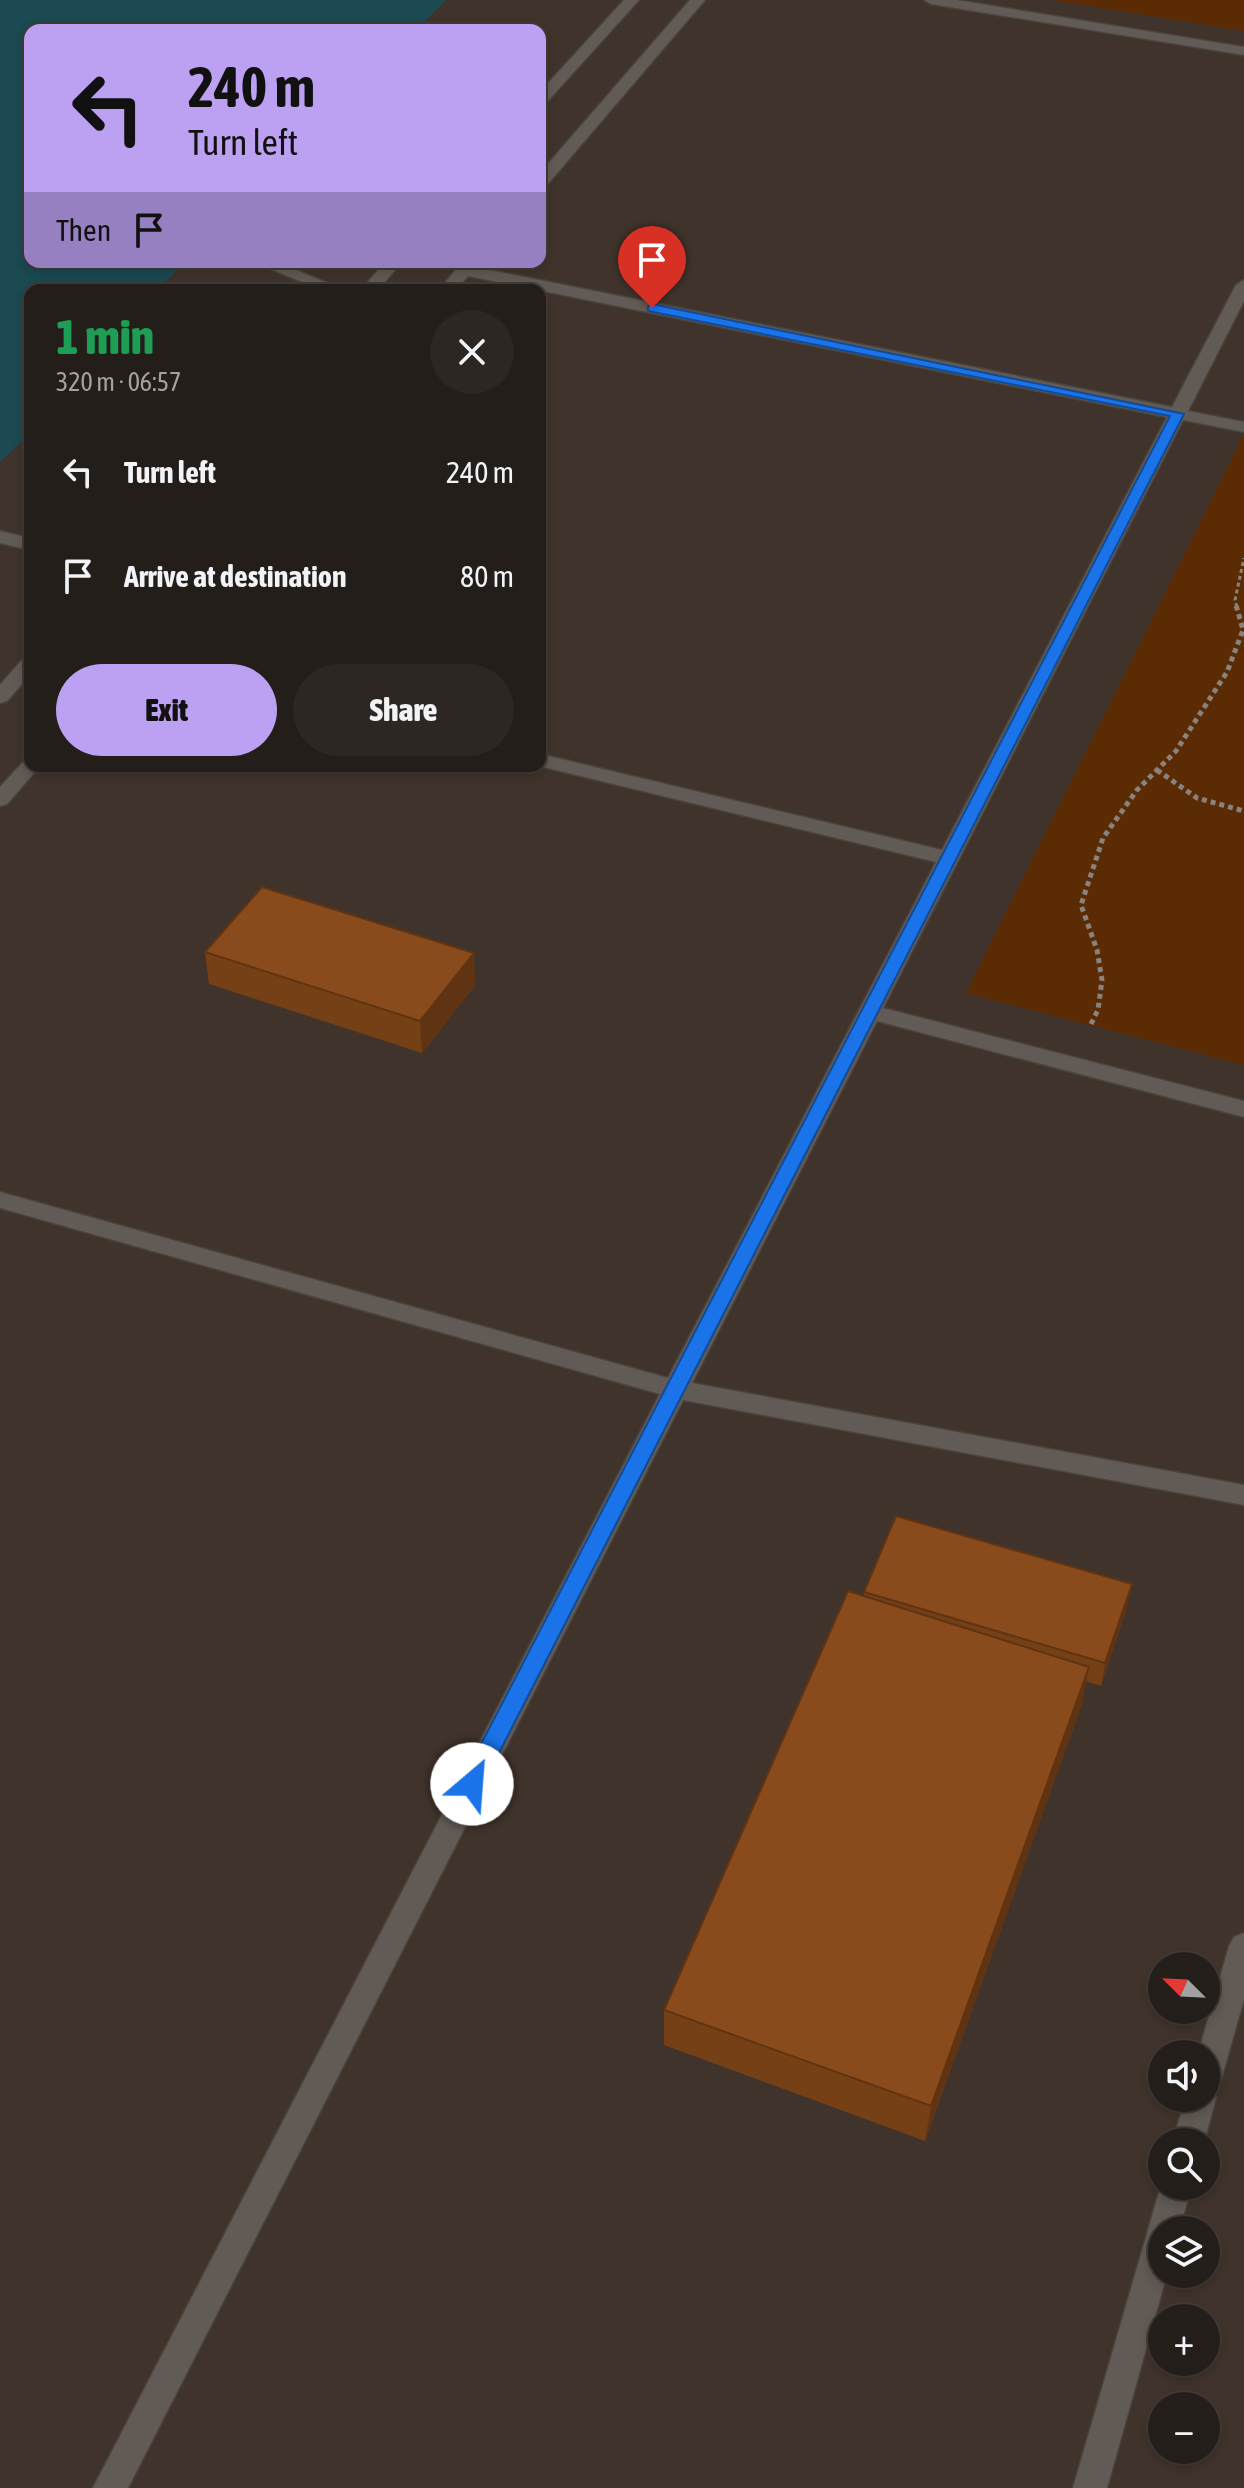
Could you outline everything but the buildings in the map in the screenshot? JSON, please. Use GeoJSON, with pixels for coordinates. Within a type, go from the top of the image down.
{"type":"FeatureCollection","features":[{"type":"Feature","properties":{"kind":"lane"},"geometry":{"type":"LineString","coordinates":[[546,94],[632,0]]}},
{"type":"Feature","properties":{"kind":"lane"},"geometry":{"type":"LineString","coordinates":[[546,176],[698,0]]}},
{"type":"Feature","properties":{"kind":"lane"},"geometry":{"type":"LineString","coordinates":[[931,0],[1244,51]]}},
{"type":"Feature","properties":{"kind":"lane"},"geometry":{"type":"LineString","coordinates":[[278,268],[320,284]]}},
{"type":"Feature","properties":{"kind":"lane"},"geometry":{"type":"LineString","coordinates":[[374,284],[389,268]]}},
{"type":"Feature","properties":{"kind":"lane"},"geometry":{"type":"LineString","coordinates":[[452,284],[466,268]]}},
{"type":"Feature","properties":{"kind":"lane"},"geometry":{"type":"LineString","coordinates":[[478,268],[1244,427]]}},
{"type":"Feature","properties":{"kind":"lane"},"geometry":{"type":"LineString","coordinates":[[110,2488],[1244,285]]}},
{"type":"Feature","properties":{"kind":"lane"},"geometry":{"type":"LineString","coordinates":[[0,537],[24,543]]}},
{"type":"Feature","properties":{"kind":"lane"},"geometry":{"type":"LineString","coordinates":[[0,697],[24,670]]}},
{"type":"Feature","properties":{"kind":"lane"},"geometry":{"type":"LineString","coordinates":[[546,761],[949,858]]}},
{"type":"Feature","properties":{"kind":"lane"},"geometry":{"type":"LineString","coordinates":[[0,800],[25,772]]}},
{"type":"Feature","properties":{"kind":"lane"},"geometry":{"type":"LineString","coordinates":[[870,1012],[1244,1109]]}},
{"type":"Feature","properties":{"kind":"lane"},"geometry":{"type":"LineString","coordinates":[[0,1200],[675,1389],[1244,1495]]}},
{"type":"Feature","properties":{"kind":"lane"},"geometry":{"type":"LineString","coordinates":[[1217,2040],[1244,1946]]}},
{"type":"Feature","properties":{"kind":"lane"},"geometry":{"type":"LineString","coordinates":[[1090,2488],[1148,2285]]}},
{"type":"Feature","properties":{"kind":"path"},"geometry":{"type":"LineString","coordinates":[[1057,1060],[1087,1031],[1103,1003],[1097,944],[1081,905],[1103,838],[1137,790],[1176,751],[1227,672],[1244,630],[1235,600],[1244,558]]}},
{"type":"Feature","properties":{"kind":"path"},"geometry":{"type":"LineString","coordinates":[[1157,770],[1180,792],[1211,805],[1244,811]]}},
{"type":"Feature","properties":{"kind":"shaded area"},"geometry":{"type":"Polygon","coordinates":[[[0,0],[1244,0],[1244,2488],[0,2488],[0,0]]]}},
{"type":"Feature","properties":{"kind":"shaded area"},"geometry":{"type":"Polygon","coordinates":[[[1053,0],[1244,0],[1244,31],[1053,0]]]}},
{"type":"Feature","properties":{"kind":"shaded area"},"geometry":{"type":"Polygon","coordinates":[[[1244,434],[1244,1065],[966,993],[1244,434]]]}},
{"type":"Feature","properties":{"kind":"water"},"geometry":{"type":"Polygon","coordinates":[[[0,0],[446,0],[422,24],[24,24],[24,268],[179,268],[163,284],[24,284],[24,440],[0,462],[0,0]]]}},
{"type":"Feature","properties":{"kind":"route"},"geometry":{"type":"LineString","coordinates":[[472,1784],[1178,414],[652,308]]}}]}
